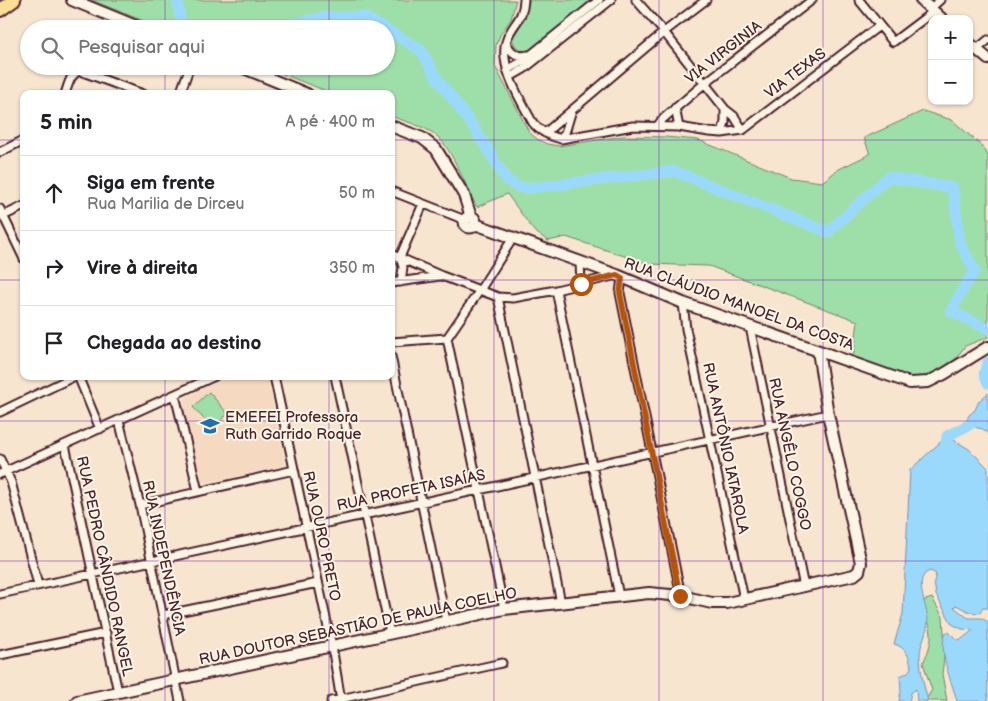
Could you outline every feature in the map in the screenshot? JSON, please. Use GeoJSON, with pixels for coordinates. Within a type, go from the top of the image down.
{"type":"FeatureCollection","features":[{"type":"Feature","properties":{"kind":"highway"},"geometry":{"type":"LineString","coordinates":[[0,10],[14,0]]}},
{"type":"Feature","properties":{"kind":"street"},"geometry":{"type":"LineString","coordinates":[[72,0],[121,20]]}},
{"type":"Feature","properties":{"kind":"street"},"geometry":{"type":"LineString","coordinates":[[524,0],[522,12],[506,42],[504,54],[509,74],[533,122],[538,129],[545,133],[561,139],[565,133],[569,116],[575,106]]}},
{"type":"Feature","properties":{"kind":"street"},"geometry":{"type":"LineString","coordinates":[[509,74],[599,0]]}},
{"type":"Feature","properties":{"kind":"street"},"geometry":{"type":"LineString","coordinates":[[509,74],[530,64],[611,0]]}},
{"type":"Feature","properties":{"kind":"street"},"geometry":{"type":"LineString","coordinates":[[636,0],[725,109],[734,116],[743,130]]}},
{"type":"Feature","properties":{"kind":"street"},"geometry":{"type":"LineString","coordinates":[[545,133],[664,32],[706,0]]}},
{"type":"Feature","properties":{"kind":"street","name":"VIA VIRGINIA"},"geometry":{"type":"LineString","coordinates":[[657,126],[705,83],[812,0]]}},
{"type":"Feature","properties":{"kind":"street"},"geometry":{"type":"LineString","coordinates":[[859,0],[893,42],[921,22],[940,0]]}},
{"type":"Feature","properties":{"kind":"street"},"geometry":{"type":"LineString","coordinates":[[921,0],[938,15]]}},
{"type":"Feature","properties":{"kind":"street","name":"VIA TEXAS"},"geometry":{"type":"LineString","coordinates":[[561,139],[633,126],[679,127],[722,133],[743,130],[880,26]]}},
{"type":"Feature","properties":{"kind":"street"},"geometry":{"type":"LineString","coordinates":[[988,40],[973,46],[988,59]]}},
{"type":"Feature","properties":{"kind":"street"},"geometry":{"type":"LineString","coordinates":[[506,42],[508,48],[516,55],[525,56],[533,53]]}},
{"type":"Feature","properties":{"kind":"street"},"geometry":{"type":"LineString","coordinates":[[66,90],[72,75]]}},
{"type":"Feature","properties":{"kind":"street"},"geometry":{"type":"LineString","coordinates":[[91,75],[132,90]]}},
{"type":"Feature","properties":{"kind":"street"},"geometry":{"type":"LineString","coordinates":[[181,90],[187,75]]}},
{"type":"Feature","properties":{"kind":"street"},"geometry":{"type":"LineString","coordinates":[[261,75],[297,90]]}},
{"type":"Feature","properties":{"kind":"street"},"geometry":{"type":"LineString","coordinates":[[675,108],[679,127]]}},
{"type":"Feature","properties":{"kind":"street"},"geometry":{"type":"LineString","coordinates":[[722,133],[725,122],[725,109]]}},
{"type":"Feature","properties":{"kind":"street"},"geometry":{"type":"LineString","coordinates":[[395,128],[430,143],[436,149],[464,195],[470,220]]}},
{"type":"Feature","properties":{"kind":"street"},"geometry":{"type":"LineString","coordinates":[[0,152],[20,142]]}},
{"type":"Feature","properties":{"kind":"street","name":"RUA CLÁUDIO MANOEL DA COSTA"},"geometry":{"type":"LineString","coordinates":[[395,194],[620,277],[683,303],[910,383],[928,382],[986,348]]}},
{"type":"Feature","properties":{"kind":"street"},"geometry":{"type":"LineString","coordinates":[[401,282],[403,267],[400,257],[423,204]]}},
{"type":"Feature","properties":{"kind":"street"},"geometry":{"type":"LineString","coordinates":[[20,207],[2,213],[20,251]]}},
{"type":"Feature","properties":{"kind":"street"},"geometry":{"type":"LineString","coordinates":[[504,609],[447,338],[513,238]]}},
{"type":"Feature","properties":{"kind":"street"},"geometry":{"type":"LineString","coordinates":[[395,255],[429,274],[442,276],[498,297],[513,298],[620,277],[620,293],[680,596]]}},
{"type":"Feature","properties":{"kind":"street"},"geometry":{"type":"LineString","coordinates":[[580,262],[581,284]]}},
{"type":"Feature","properties":{"kind":"street"},"geometry":{"type":"LineString","coordinates":[[395,283],[429,274]]}},
{"type":"Feature","properties":{"kind":"street"},"geometry":{"type":"LineString","coordinates":[[556,290],[619,596]]}},
{"type":"Feature","properties":{"kind":"street"},"geometry":{"type":"LineString","coordinates":[[498,297],[561,603]]}},
{"type":"Feature","properties":{"kind":"street","name":"RUA ANTÔNIO IATAROLA"},"geometry":{"type":"LineString","coordinates":[[683,303],[686,329],[744,599]]}},
{"type":"Feature","properties":{"kind":"street","name":"RUA ANGÊLO COGGO"},"geometry":{"type":"LineString","coordinates":[[750,327],[804,587]]}},
{"type":"Feature","properties":{"kind":"street"},"geometry":{"type":"LineString","coordinates":[[395,342],[447,338]]}},
{"type":"Feature","properties":{"kind":"street"},"geometry":{"type":"LineString","coordinates":[[818,351],[828,414]]}},
{"type":"Feature","properties":{"kind":"street"},"geometry":{"type":"LineString","coordinates":[[395,376],[446,621]]}},
{"type":"Feature","properties":{"kind":"street"},"geometry":{"type":"LineString","coordinates":[[0,412],[68,380]]}},
{"type":"Feature","properties":{"kind":"street"},"geometry":{"type":"LineString","coordinates":[[78,380],[100,429]]}},
{"type":"Feature","properties":{"kind":"street"},"geometry":{"type":"LineString","coordinates":[[3,473],[206,380]]}},
{"type":"Feature","properties":{"kind":"street","name":"RUA OURO PRETO"},"geometry":{"type":"LineString","coordinates":[[275,380],[332,646],[341,700]]}},
{"type":"Feature","properties":{"kind":"street"},"geometry":{"type":"LineString","coordinates":[[336,380],[390,633]]}},
{"type":"Feature","properties":{"kind":"street"},"geometry":{"type":"LineString","coordinates":[[175,395],[198,491]]}},
{"type":"Feature","properties":{"kind":"street","name":"RUA PROFETA ISAÍAS"},"geometry":{"type":"LineString","coordinates":[[0,594],[828,414]]}},
{"type":"Feature","properties":{"kind":"street","name":"RUA DOUTOR SEBASTIÃO DE PAULA COELHO"},"geometry":{"type":"LineString","coordinates":[[78,701],[504,609],[649,593],[680,596],[712,603],[727,603],[854,576],[859,571],[861,563],[828,414]]}},
{"type":"Feature","properties":{"kind":"street","name":"RUA INDEPENDÊNCIA"},"geometry":{"type":"LineString","coordinates":[[119,420],[140,505],[180,701]]}},
{"type":"Feature","properties":{"kind":"street","name":"RUA PEDRO CÂNDIDO RANGEL"},"geometry":{"type":"LineString","coordinates":[[65,445],[118,692]]}},
{"type":"Feature","properties":{"kind":"street"},"geometry":{"type":"LineString","coordinates":[[0,459],[3,473],[11,482],[38,586]]}},
{"type":"Feature","properties":{"kind":"street"},"geometry":{"type":"LineString","coordinates":[[140,505],[294,470]]}},
{"type":"Feature","properties":{"kind":"street"},"geometry":{"type":"LineString","coordinates":[[163,615],[318,583]]}},
{"type":"Feature","properties":{"kind":"street"},"geometry":{"type":"LineString","coordinates":[[0,655],[106,633]]}},
{"type":"Feature","properties":{"kind":"street"},"geometry":{"type":"LineString","coordinates":[[331,701],[502,663]]}},
{"type":"Feature","properties":{"kind":"shaded area","name":"EMEFEI Professora Ruth Garrido Roque"},"geometry":{"type":"Polygon","coordinates":[[[222,380],[268,380],[285,463],[281,467],[206,483],[201,480],[184,408],[186,397],[222,380]]]}},
{"type":"Feature","properties":{"kind":"green space"},"geometry":{"type":"Polygon","coordinates":[[[91,0],[516,0],[511,19],[500,35],[496,45],[495,66],[529,132],[537,139],[547,144],[559,146],[623,136],[698,140],[791,178],[822,182],[839,169],[870,154],[864,138],[923,111],[952,120],[982,146],[988,156],[988,337],[965,346],[952,364],[927,378],[907,379],[853,358],[858,321],[709,266],[649,264],[566,237],[548,241],[534,231],[507,194],[477,207],[443,142],[437,136],[421,127],[395,117],[395,90],[324,90],[285,75],[395,75],[395,20],[141,20],[91,0]]]}},
{"type":"Feature","properties":{"kind":"green space"},"geometry":{"type":"Polygon","coordinates":[[[529,0],[591,0],[532,50],[525,51],[517,47],[512,38],[524,20],[529,0]]]}},
{"type":"Feature","properties":{"kind":"green space"},"geometry":{"type":"Polygon","coordinates":[[[209,392],[228,414],[212,428],[193,407],[209,392]]]}},
{"type":"Feature","properties":{"kind":"green space"},"geometry":{"type":"Polygon","coordinates":[[[932,598],[943,617],[945,650],[942,674],[947,701],[925,701],[932,690],[923,663],[929,649],[931,634],[923,601],[932,598]]]}},
{"type":"Feature","properties":{"kind":"water"},"geometry":{"type":"Polygon","coordinates":[[[988,393],[988,434],[967,420],[979,401],[988,393]]]}},
{"type":"Feature","properties":{"kind":"water"},"geometry":{"type":"Polygon","coordinates":[[[947,436],[969,449],[988,468],[988,608],[983,608],[980,613],[970,612],[956,605],[954,607],[968,618],[981,618],[988,622],[988,701],[957,701],[944,657],[944,639],[946,632],[950,633],[957,640],[962,639],[973,630],[962,629],[952,624],[936,595],[934,582],[936,574],[931,571],[925,574],[921,585],[928,620],[920,651],[920,660],[928,701],[917,701],[916,689],[911,693],[909,701],[899,701],[901,691],[900,676],[907,673],[911,668],[907,653],[902,647],[894,644],[903,614],[910,470],[947,436]]]}},
{"type":"Feature","properties":{"kind":"waterway"},"geometry":{"type":"LineString","coordinates":[[177,0],[180,20]]}},
{"type":"Feature","properties":{"kind":"waterway"},"geometry":{"type":"LineString","coordinates":[[311,20],[327,17],[365,17],[370,20]]}},
{"type":"Feature","properties":{"kind":"waterway"},"geometry":{"type":"LineString","coordinates":[[395,34],[421,50],[437,78],[473,126],[507,180],[518,187],[529,188],[674,171],[828,232],[888,177],[953,188],[960,243],[975,271],[951,311],[988,329]]}},
{"type":"Feature","properties":{"kind":"waterway"},"geometry":{"type":"LineString","coordinates":[[988,362],[984,374],[988,383]]}},
{"type":"Feature","properties":{"kind":"waterway"},"geometry":{"type":"LineString","coordinates":[[945,451],[947,436],[988,415]]}},
{"type":"Feature","properties":{"kind":"place","name":"EMEFEI Professora Ruth Garrido Roque"},"geometry":{"type":"Point","coordinates":[210,426]}},
{"type":"Feature","properties":{"kind":"route"},"geometry":{"type":"LineString","coordinates":[[581,284],[617,275],[622,278],[620,293],[680,596]]}}]}
